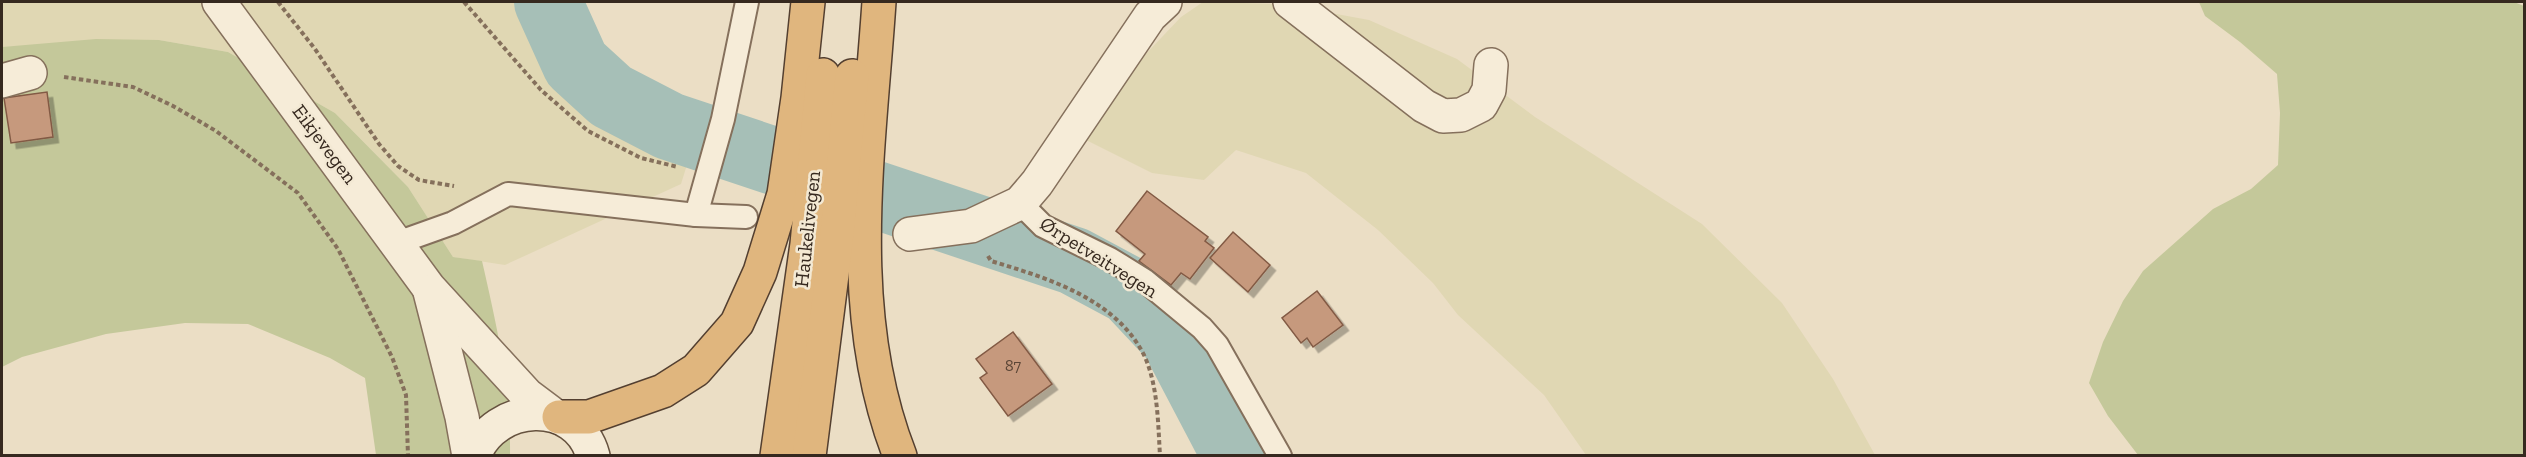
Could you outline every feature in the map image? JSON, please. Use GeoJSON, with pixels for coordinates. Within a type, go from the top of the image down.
{"type":"FeatureCollection","features":[{"type":"Feature","properties":{"kind":"highway"},"geometry":{"type":"LineString","coordinates":[[555,415],[589,417],[663,391],[696,370],[737,323],[760,272],[784,194],[798,98],[808,2]]}},
{"type":"Feature","properties":{"kind":"highway","name":"Haukelivegen"},"geometry":{"type":"LineString","coordinates":[[777,456],[807,244],[825,51],[824,2]]}},
{"type":"Feature","properties":{"kind":"highway","name":"Haukelivegen"},"geometry":{"type":"LineString","coordinates":[[808,456],[836,243],[856,2]]}},
{"type":"Feature","properties":{"kind":"highway"},"geometry":{"type":"LineString","coordinates":[[879,2],[864,221],[864,280],[870,346],[880,398],[900,456]]}},
{"type":"Feature","properties":{"kind":"street","name":"Eikjevegen"},"geometry":{"type":"LineString","coordinates":[[219,2],[429,288],[527,395],[578,430],[592,448],[593,456]]}},
{"type":"Feature","properties":{"kind":"street","name":"Ørpetveitvegen"},"geometry":{"type":"LineString","coordinates":[[910,234],[971,226],[1020,203],[1064,145],[1150,16],[1165,2]]}},
{"type":"Feature","properties":{"kind":"street"},"geometry":{"type":"LineString","coordinates":[[1290,2],[1424,106],[1443,116],[1461,115],[1481,105],[1489,90],[1491,65]]}},
{"type":"Feature","properties":{"kind":"street","name":"Eikjevegen"},"geometry":{"type":"LineString","coordinates":[[429,288],[462,417],[469,456]]}},
{"type":"Feature","properties":{"kind":"street"},"geometry":{"type":"LineString","coordinates":[[474,456],[478,444],[493,428],[516,415],[555,415]]}},
{"type":"Feature","properties":{"kind":"lane"},"geometry":{"type":"LineString","coordinates":[[696,215],[723,119],[747,2]]}},
{"type":"Feature","properties":{"kind":"lane"},"geometry":{"type":"LineString","coordinates":[[397,243],[453,223],[508,194],[696,215],[746,217]]}},
{"type":"Feature","properties":{"kind":"lane","name":"Ørpetveitvegen"},"geometry":{"type":"LineString","coordinates":[[1020,203],[1043,226],[1110,259],[1144,280],[1202,328],[1217,345],[1280,456]]}},
{"type":"Feature","properties":{"kind":"path"},"geometry":{"type":"LineString","coordinates":[[278,2],[315,49],[379,144],[398,166],[419,180],[508,194]]}},
{"type":"Feature","properties":{"kind":"path"},"geometry":{"type":"LineString","coordinates":[[464,2],[540,90],[588,131],[641,158],[708,174]]}},
{"type":"Feature","properties":{"kind":"path"},"geometry":{"type":"LineString","coordinates":[[16,77],[133,87],[173,106],[216,131],[298,193],[338,249],[392,357],[406,396],[408,456]]}},
{"type":"Feature","properties":{"kind":"path"},"geometry":{"type":"LineString","coordinates":[[971,226],[990,261],[1036,274],[1089,299],[1116,320],[1131,337],[1144,356],[1150,377],[1157,410],[1160,456]]}},
{"type":"Feature","properties":{"kind":"shaded area"},"geometry":{"type":"Polygon","coordinates":[[[2,2],[529,2],[652,101],[690,155],[681,184],[505,265],[453,257],[408,187],[335,113],[228,52],[159,40],[2,47],[2,2]]]}},
{"type":"Feature","properties":{"kind":"shaded area"},"geometry":{"type":"Polygon","coordinates":[[[1203,2],[1282,4],[1369,20],[1457,59],[1535,117],[1702,224],[1782,303],[1833,379],[1875,455],[1586,455],[1544,395],[1458,315],[1433,283],[1378,230],[1306,173],[1236,150],[1204,180],[1152,173],[1082,138],[1123,78],[1181,17],[1203,2]]]}},
{"type":"Feature","properties":{"kind":"green space"},"geometry":{"type":"Polygon","coordinates":[[[2199,2],[2514,2],[2524,6],[2524,455],[2138,455],[2108,416],[2089,383],[2103,342],[2123,301],[2143,271],[2213,209],[2251,189],[2278,165],[2280,113],[2277,74],[2205,16],[2199,2]]]}},
{"type":"Feature","properties":{"kind":"green space"},"geometry":{"type":"Polygon","coordinates":[[[96,39],[159,40],[228,52],[335,113],[408,187],[453,257],[482,261],[506,382],[510,455],[376,455],[365,378],[330,358],[248,324],[185,323],[106,334],[22,357],[2,367],[2,47],[96,39]]]}},
{"type":"Feature","properties":{"kind":"building"},"geometry":{"type":"Polygon","coordinates":[[[47,92],[53,137],[11,143],[4,98],[47,92]]]}},
{"type":"Feature","properties":{"kind":"building"},"geometry":{"type":"Polygon","coordinates":[[[1147,191],[1208,237],[1205,241],[1214,248],[1190,279],[1181,273],[1171,285],[1139,261],[1145,254],[1116,231],[1147,191]]]}},
{"type":"Feature","properties":{"kind":"building"},"geometry":{"type":"Polygon","coordinates":[[[1233,232],[1270,265],[1248,292],[1210,258],[1233,232]]]}},
{"type":"Feature","properties":{"kind":"building"},"geometry":{"type":"Polygon","coordinates":[[[1317,291],[1343,325],[1313,347],[1307,338],[1301,343],[1282,318],[1317,291]]]}},
{"type":"Feature","properties":{"kind":"building"},"geometry":{"type":"Polygon","coordinates":[[[1013,332],[1052,384],[1008,416],[980,378],[987,373],[976,359],[1013,332]]]}},
{"type":"Feature","properties":{"kind":"waterway"},"geometry":{"type":"LineString","coordinates":[[548,2],[576,64],[611,96],[669,126],[1074,261],[1130,291],[1174,338],[1236,456]]}}]}
